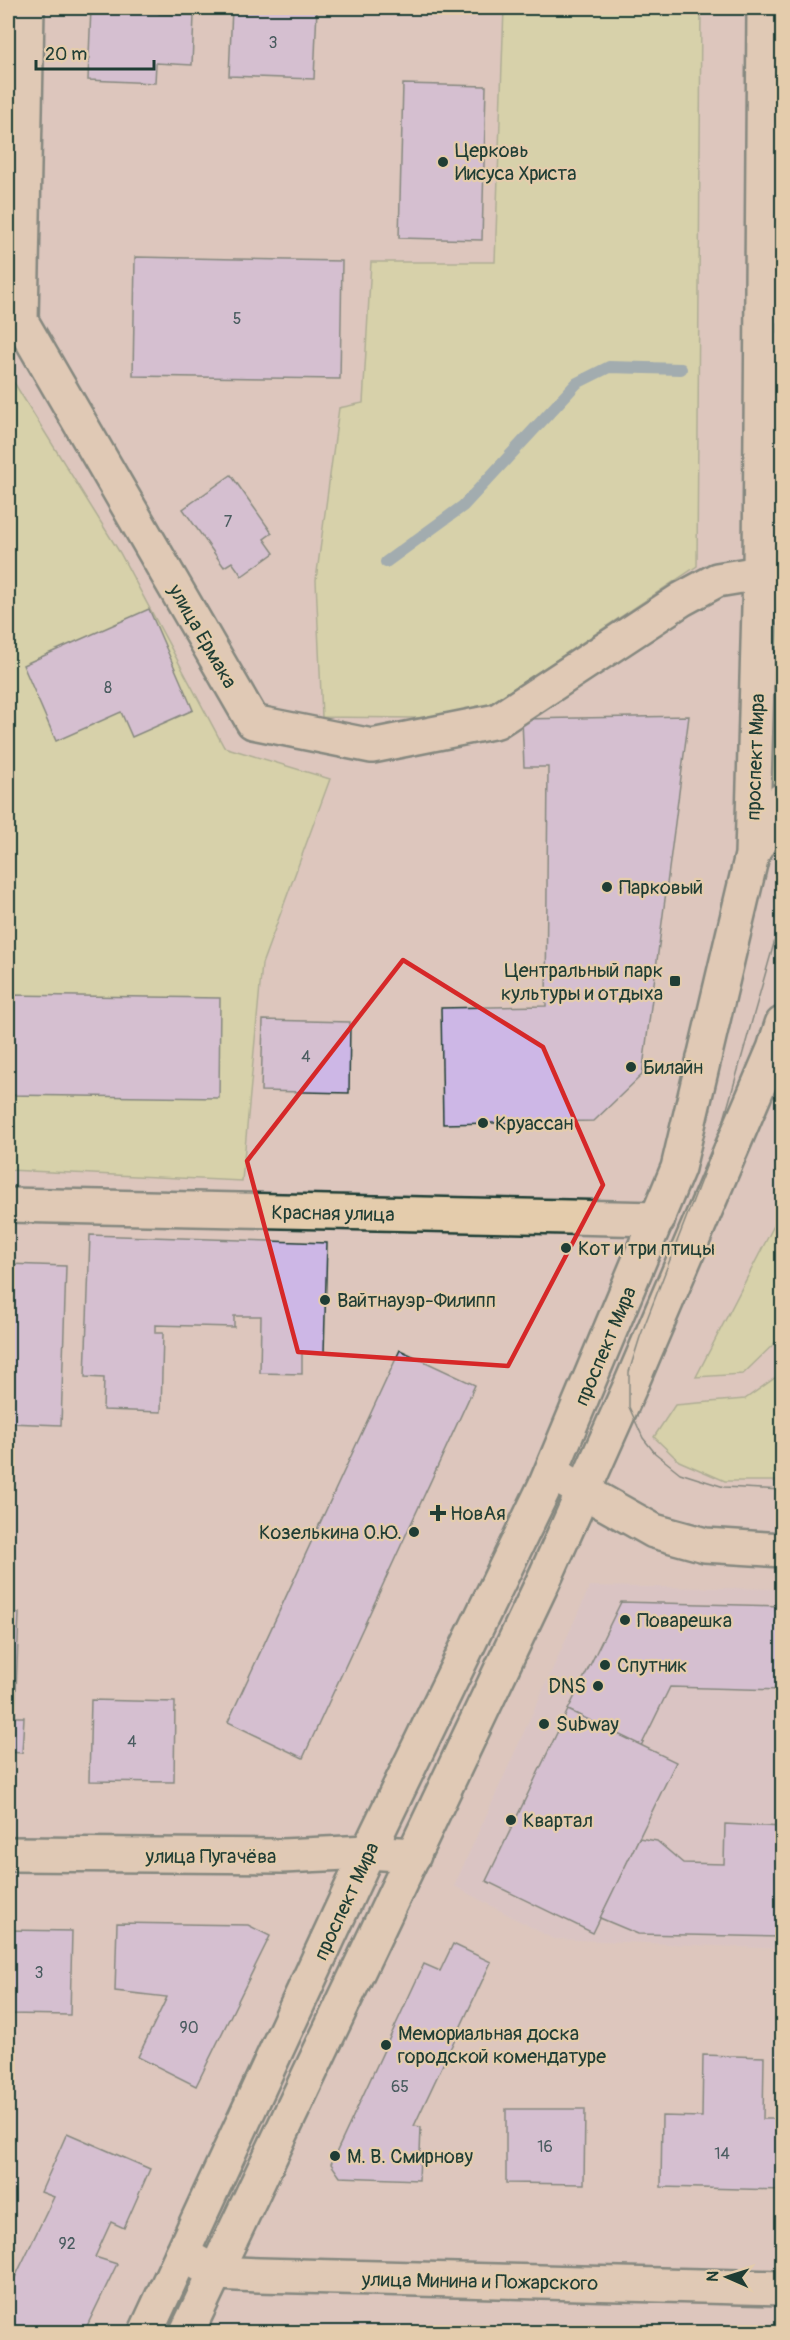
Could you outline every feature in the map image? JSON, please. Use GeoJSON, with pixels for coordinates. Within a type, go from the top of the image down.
{"type":"FeatureCollection","features":[{"type":"Feature","properties":{"kind":"main road","name":"улица Ермака"},"geometry":{"type":"LineString","coordinates":[[27,8],[14,321],[253,722],[372,746],[497,721],[682,599],[717,580],[771,577]]}},
{"type":"Feature","properties":{"kind":"main road","name":"проспект Мира"},"geometry":{"type":"LineString","coordinates":[[146,2332],[368,1852],[551,1473],[678,1168],[752,855],[771,577],[764,8]]}},
{"type":"Feature","properties":{"kind":"main road"},"geometry":{"type":"LineString","coordinates":[[752,855],[783,800]]}},
{"type":"Feature","properties":{"kind":"main road","name":"проспект Мира"},"geometry":{"type":"LineString","coordinates":[[187,2332],[584,1491],[770,1060],[783,1024]]}},
{"type":"Feature","properties":{"kind":"main road","name":"Красная улица"},"geometry":{"type":"LineString","coordinates":[[8,1205],[658,1220]]}},
{"type":"Feature","properties":{"kind":"main road"},"geometry":{"type":"LineString","coordinates":[[551,1473],[654,1531],[705,1545],[783,1550]]}},
{"type":"Feature","properties":{"kind":"main road","name":"улица Пугачёва"},"geometry":{"type":"LineString","coordinates":[[8,1854],[282,1856],[368,1852],[414,1855]]}},
{"type":"Feature","properties":{"kind":"main road","name":"улица Минина и Пожарского"},"geometry":{"type":"LineString","coordinates":[[182,2254],[216,2273],[783,2288]]}},
{"type":"Feature","properties":{"kind":"highlighted area"},"geometry":{"type":"Polygon","coordinates":[[[403,960],[543,1047],[603,1185],[508,1366],[298,1352],[247,1161],[403,960]]]}},
{"type":"Feature","properties":{"kind":"shaded area"},"geometry":{"type":"Polygon","coordinates":[[[590,1586],[782,1589],[782,1949],[553,1939],[454,1886],[590,1586]]]}},
{"type":"Feature","properties":{"kind":"green space"},"geometry":{"type":"Polygon","coordinates":[[[504,8],[701,8],[697,566],[475,714],[414,718],[322,717],[316,580],[339,408],[363,403],[371,262],[495,262],[504,8]]]}},
{"type":"Feature","properties":{"kind":"green space"},"geometry":{"type":"Polygon","coordinates":[[[782,276],[782,488],[771,488],[782,276]]]}},
{"type":"Feature","properties":{"kind":"green space"},"geometry":{"type":"Polygon","coordinates":[[[8,373],[120,553],[224,747],[330,779],[262,964],[242,1181],[8,1170],[8,373]]]}},
{"type":"Feature","properties":{"kind":"green space"},"geometry":{"type":"Polygon","coordinates":[[[770,588],[782,588],[782,780],[770,791],[770,588]]]}},
{"type":"Feature","properties":{"kind":"green space"},"geometry":{"type":"Polygon","coordinates":[[[782,1210],[782,1336],[743,1374],[696,1377],[782,1210]]]}},
{"type":"Feature","properties":{"kind":"green space"},"geometry":{"type":"Polygon","coordinates":[[[782,1373],[782,1481],[725,1481],[679,1461],[654,1437],[675,1405],[745,1399],[782,1373]]]}},
{"type":"Feature","properties":{"kind":"building"},"geometry":{"type":"Polygon","coordinates":[[[91,8],[159,8],[159,14],[194,15],[192,65],[156,63],[155,83],[88,80],[91,8]]]}},
{"type":"Feature","properties":{"kind":"building"},"geometry":{"type":"Polygon","coordinates":[[[232,8],[317,8],[314,79],[229,76],[232,8]]]}},
{"type":"Feature","properties":{"kind":"building","name":"Церковь Иисуса Христа"},"geometry":{"type":"Polygon","coordinates":[[[403,84],[486,86],[482,240],[399,238],[403,84]]]}},
{"type":"Feature","properties":{"kind":"building"},"geometry":{"type":"Polygon","coordinates":[[[135,257],[342,261],[340,379],[133,376],[135,257]]]}},
{"type":"Feature","properties":{"kind":"building"},"geometry":{"type":"Polygon","coordinates":[[[231,475],[272,533],[264,539],[274,553],[242,576],[232,562],[224,567],[183,509],[231,475]]]}},
{"type":"Feature","properties":{"kind":"building"},"geometry":{"type":"Polygon","coordinates":[[[149,609],[193,710],[132,737],[121,712],[56,741],[23,665],[149,609]]]}},
{"type":"Feature","properties":{"kind":"building","name":"Парковый"},"geometry":{"type":"Polygon","coordinates":[[[689,716],[642,1075],[594,1121],[443,1124],[441,1008],[546,1006],[548,767],[524,767],[522,719],[689,716]]]}},
{"type":"Feature","properties":{"kind":"building"},"geometry":{"type":"Polygon","coordinates":[[[8,995],[220,998],[219,1098],[8,1095],[8,995]]]}},
{"type":"Feature","properties":{"kind":"building"},"geometry":{"type":"Polygon","coordinates":[[[263,1020],[350,1022],[349,1093],[261,1091],[263,1020]]]}},
{"type":"Feature","properties":{"kind":"building"},"geometry":{"type":"Polygon","coordinates":[[[90,1235],[327,1243],[324,1353],[302,1352],[302,1374],[260,1373],[261,1316],[234,1316],[234,1327],[155,1325],[155,1333],[163,1333],[161,1412],[103,1410],[104,1378],[85,1377],[90,1235]]]}},
{"type":"Feature","properties":{"kind":"building"},"geometry":{"type":"Polygon","coordinates":[[[8,1264],[66,1266],[61,1425],[8,1423],[8,1264]]]}},
{"type":"Feature","properties":{"kind":"building"},"geometry":{"type":"Polygon","coordinates":[[[400,1350],[475,1385],[303,1758],[228,1722],[400,1350]]]}},
{"type":"Feature","properties":{"kind":"building"},"geometry":{"type":"Polygon","coordinates":[[[621,1602],[782,1606],[782,1690],[670,1687],[641,1746],[568,1710],[621,1602]]]}},
{"type":"Feature","properties":{"kind":"building"},"geometry":{"type":"Polygon","coordinates":[[[8,1612],[19,1613],[15,1717],[24,1717],[22,1753],[8,1752],[8,1612]]]}},
{"type":"Feature","properties":{"kind":"building"},"geometry":{"type":"Polygon","coordinates":[[[91,1700],[175,1702],[174,1782],[89,1781],[91,1700]]]}},
{"type":"Feature","properties":{"kind":"building"},"geometry":{"type":"Polygon","coordinates":[[[568,1710],[676,1762],[593,1933],[486,1881],[568,1710]]]}},
{"type":"Feature","properties":{"kind":"building"},"geometry":{"type":"Polygon","coordinates":[[[725,1824],[782,1827],[782,1937],[638,1934],[600,1918],[639,1838],[657,1841],[683,1863],[724,1864],[725,1824]]]}},
{"type":"Feature","properties":{"kind":"building"},"geometry":{"type":"Polygon","coordinates":[[[117,1923],[248,1925],[270,1936],[196,2086],[138,2057],[167,1997],[115,1991],[117,1923]]]}},
{"type":"Feature","properties":{"kind":"building"},"geometry":{"type":"Polygon","coordinates":[[[8,1930],[72,1931],[70,2015],[8,2014],[8,1930]]]}},
{"type":"Feature","properties":{"kind":"building"},"geometry":{"type":"Polygon","coordinates":[[[453,1944],[491,1962],[414,2126],[421,2127],[419,2180],[340,2177],[331,2164],[424,1964],[440,1971],[453,1944]]]}},
{"type":"Feature","properties":{"kind":"building"},"geometry":{"type":"Polygon","coordinates":[[[703,2055],[764,2057],[763,2119],[782,2119],[782,2190],[661,2187],[662,2116],[702,2117],[703,2055]]]}},
{"type":"Feature","properties":{"kind":"building"},"geometry":{"type":"Polygon","coordinates":[[[506,2109],[585,2109],[584,2184],[506,2183],[506,2109]]]}},
{"type":"Feature","properties":{"kind":"building"},"geometry":{"type":"Polygon","coordinates":[[[67,2133],[150,2169],[124,2228],[111,2222],[95,2257],[117,2264],[84,2332],[8,2332],[8,2292],[54,2197],[41,2192],[67,2133]]]}},
{"type":"Feature","properties":{"kind":"waterway"},"geometry":{"type":"LineString","coordinates":[[386,562],[463,506],[577,383],[609,367],[681,369]]}},
{"type":"Feature","properties":{"kind":"tram line"},"geometry":{"type":"LineString","coordinates":[[782,915],[723,1123],[640,1337],[629,1372],[629,1407],[643,1438],[655,1453],[680,1473],[724,1487],[782,1490]]}},
{"type":"Feature","properties":{"kind":"place","name":"Церковь Иисуса Христа"},"geometry":{"type":"Point","coordinates":[443,162]}},
{"type":"Feature","properties":{"kind":"place","name":"Парковый"},"geometry":{"type":"Point","coordinates":[607,887]}},
{"type":"Feature","properties":{"kind":"place","name":"Центральный парк культуры и отдыха"},"geometry":{"type":"Point","coordinates":[675,981]}},
{"type":"Feature","properties":{"kind":"place","name":"Билайн"},"geometry":{"type":"Point","coordinates":[631,1067]}},
{"type":"Feature","properties":{"kind":"place","name":"Круассан"},"geometry":{"type":"Point","coordinates":[483,1123]}},
{"type":"Feature","properties":{"kind":"place","name":"Кот и три птицы"},"geometry":{"type":"Point","coordinates":[566,1248]}},
{"type":"Feature","properties":{"kind":"place","name":"Вайтнауэр-Филипп"},"geometry":{"type":"Point","coordinates":[325,1300]}},
{"type":"Feature","properties":{"kind":"place","name":"НовАя"},"geometry":{"type":"Point","coordinates":[438,1513]}},
{"type":"Feature","properties":{"kind":"place","name":"Козелькина О.Ю."},"geometry":{"type":"Point","coordinates":[414,1532]}},
{"type":"Feature","properties":{"kind":"place","name":"Поварешка"},"geometry":{"type":"Point","coordinates":[625,1620]}},
{"type":"Feature","properties":{"kind":"place","name":"Спутник"},"geometry":{"type":"Point","coordinates":[605,1665]}},
{"type":"Feature","properties":{"kind":"place","name":"DNS"},"geometry":{"type":"Point","coordinates":[598,1686]}},
{"type":"Feature","properties":{"kind":"place","name":"Subway"},"geometry":{"type":"Point","coordinates":[544,1724]}},
{"type":"Feature","properties":{"kind":"place","name":"Квартал"},"geometry":{"type":"Point","coordinates":[511,1820]}},
{"type":"Feature","properties":{"kind":"place","name":"Мемориальная доска городской комендатуре"},"geometry":{"type":"Point","coordinates":[386,2045]}},
{"type":"Feature","properties":{"kind":"place","name":"М. В. Смирнову"},"geometry":{"type":"Point","coordinates":[335,2156]}}]}
